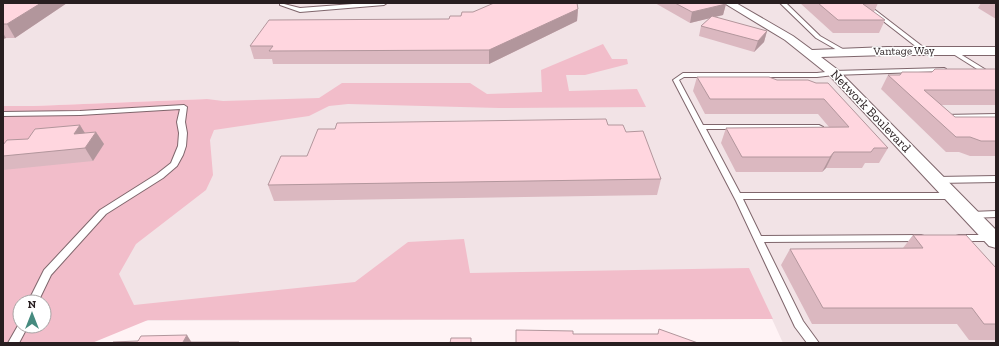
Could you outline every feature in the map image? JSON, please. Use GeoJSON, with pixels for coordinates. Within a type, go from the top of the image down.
{"type":"FeatureCollection","features":[{"type":"Feature","properties":{"kind":"street","name":"Network Boulevard"},"geometry":{"type":"LineString","coordinates":[[729,3],[762,21],[812,54],[834,73],[995,239]]}},
{"type":"Feature","properties":{"kind":"street","name":"Vantage Way"},"geometry":{"type":"LineString","coordinates":[[812,54],[996,51]]}},
{"type":"Feature","properties":{"kind":"lane"},"geometry":{"type":"LineString","coordinates":[[285,3],[282,4],[300,10],[384,3]]}},
{"type":"Feature","properties":{"kind":"lane"},"geometry":{"type":"LineString","coordinates":[[783,3],[818,37],[846,53]]}},
{"type":"Feature","properties":{"kind":"lane"},"geometry":{"type":"LineString","coordinates":[[863,3],[925,51]]}},
{"type":"Feature","properties":{"kind":"lane"},"geometry":{"type":"LineString","coordinates":[[952,51],[996,78]]}},
{"type":"Feature","properties":{"kind":"lane"},"geometry":{"type":"LineString","coordinates":[[966,70],[981,69]]}},
{"type":"Feature","properties":{"kind":"lane"},"geometry":{"type":"LineString","coordinates":[[814,343],[799,324],[737,196],[676,80],[684,75],[817,75],[834,73],[950,70]]}},
{"type":"Feature","properties":{"kind":"lane"},"geometry":{"type":"LineString","coordinates":[[3,114],[80,113],[184,107],[181,122],[183,134],[182,146],[174,164],[160,176],[103,212],[46,273],[37,294]]}},
{"type":"Feature","properties":{"kind":"lane"},"geometry":{"type":"LineString","coordinates":[[940,117],[996,116]]}},
{"type":"Feature","properties":{"kind":"lane"},"geometry":{"type":"LineString","coordinates":[[701,127],[819,127]]}},
{"type":"Feature","properties":{"kind":"lane"},"geometry":{"type":"LineString","coordinates":[[937,180],[996,179]]}},
{"type":"Feature","properties":{"kind":"lane"},"geometry":{"type":"LineString","coordinates":[[737,196],[953,196]]}},
{"type":"Feature","properties":{"kind":"lane"},"geometry":{"type":"LineString","coordinates":[[971,215],[996,214]]}},
{"type":"Feature","properties":{"kind":"lane"},"geometry":{"type":"LineString","coordinates":[[758,239],[933,238]]}},
{"type":"Feature","properties":{"kind":"lane"},"geometry":{"type":"LineString","coordinates":[[948,238],[995,239]]}},
{"type":"Feature","properties":{"kind":"lane"},"geometry":{"type":"LineString","coordinates":[[13,343],[18,334]]}},
{"type":"Feature","properties":{"kind":"shaded area"},"geometry":{"type":"Polygon","coordinates":[[[3,3],[996,3],[996,343],[783,343],[772,319],[52,321],[52,311],[207,99],[3,106],[3,3]]]}},
{"type":"Feature","properties":{"kind":"shaded area"},"geometry":{"type":"Polygon","coordinates":[[[603,44],[612,59],[627,59],[628,64],[585,75],[566,75],[569,91],[637,89],[646,107],[499,108],[348,104],[329,106],[309,116],[214,130],[210,140],[213,175],[206,190],[136,244],[119,274],[134,305],[355,282],[408,242],[464,239],[470,273],[749,268],[773,319],[148,320],[92,343],[3,343],[3,106],[207,99],[223,101],[319,98],[342,83],[470,83],[487,94],[542,92],[541,70],[603,44]]]}},
{"type":"Feature","properties":{"kind":"building"},"geometry":{"type":"Polygon","coordinates":[[[3,3],[41,3],[7,24],[3,24],[3,3]]]}},
{"type":"Feature","properties":{"kind":"building"},"geometry":{"type":"Polygon","coordinates":[[[494,3],[577,3],[578,9],[489,50],[269,51],[273,46],[250,46],[269,20],[449,19],[450,16],[461,16],[462,12],[473,12],[494,3]]]}},
{"type":"Feature","properties":{"kind":"building"},"geometry":{"type":"Polygon","coordinates":[[[675,3],[723,3],[726,4],[692,12],[675,3]]]}},
{"type":"Feature","properties":{"kind":"building"},"geometry":{"type":"Polygon","coordinates":[[[818,3],[878,3],[863,4],[885,20],[838,20],[818,3]]]}},
{"type":"Feature","properties":{"kind":"building"},"geometry":{"type":"Polygon","coordinates":[[[712,16],[767,31],[758,41],[701,26],[712,16]]]}},
{"type":"Feature","properties":{"kind":"building"},"geometry":{"type":"Polygon","coordinates":[[[935,69],[996,69],[996,90],[924,90],[955,117],[996,117],[996,141],[981,141],[970,137],[956,137],[888,75],[900,75],[902,72],[932,72],[935,69]]]}},
{"type":"Feature","properties":{"kind":"building"},"geometry":{"type":"Polygon","coordinates":[[[697,77],[769,77],[777,80],[808,80],[816,83],[828,83],[888,148],[874,148],[871,152],[834,152],[830,157],[742,157],[726,128],[849,127],[824,99],[710,99],[697,77]]]}},
{"type":"Feature","properties":{"kind":"building"},"geometry":{"type":"Polygon","coordinates":[[[606,119],[608,125],[623,125],[626,132],[643,131],[661,179],[268,185],[281,156],[307,156],[318,129],[335,129],[337,123],[606,119]]]}},
{"type":"Feature","properties":{"kind":"building"},"geometry":{"type":"Polygon","coordinates":[[[80,125],[74,134],[96,132],[85,148],[3,156],[3,145],[7,140],[28,139],[35,129],[80,125]]]}},
{"type":"Feature","properties":{"kind":"building"},"geometry":{"type":"Polygon","coordinates":[[[913,235],[966,235],[996,268],[996,324],[984,324],[972,308],[823,308],[790,249],[923,248],[913,235]]]}},
{"type":"Feature","properties":{"kind":"building"},"geometry":{"type":"Polygon","coordinates":[[[659,329],[698,343],[516,343],[516,330],[573,331],[573,334],[658,334],[659,329]]]}},
{"type":"Feature","properties":{"kind":"building"},"geometry":{"type":"Polygon","coordinates":[[[187,335],[183,342],[239,343],[112,343],[138,341],[141,336],[187,335]]]}},
{"type":"Feature","properties":{"kind":"building"},"geometry":{"type":"Polygon","coordinates":[[[451,338],[471,338],[471,343],[450,343],[451,338]]]}}]}
